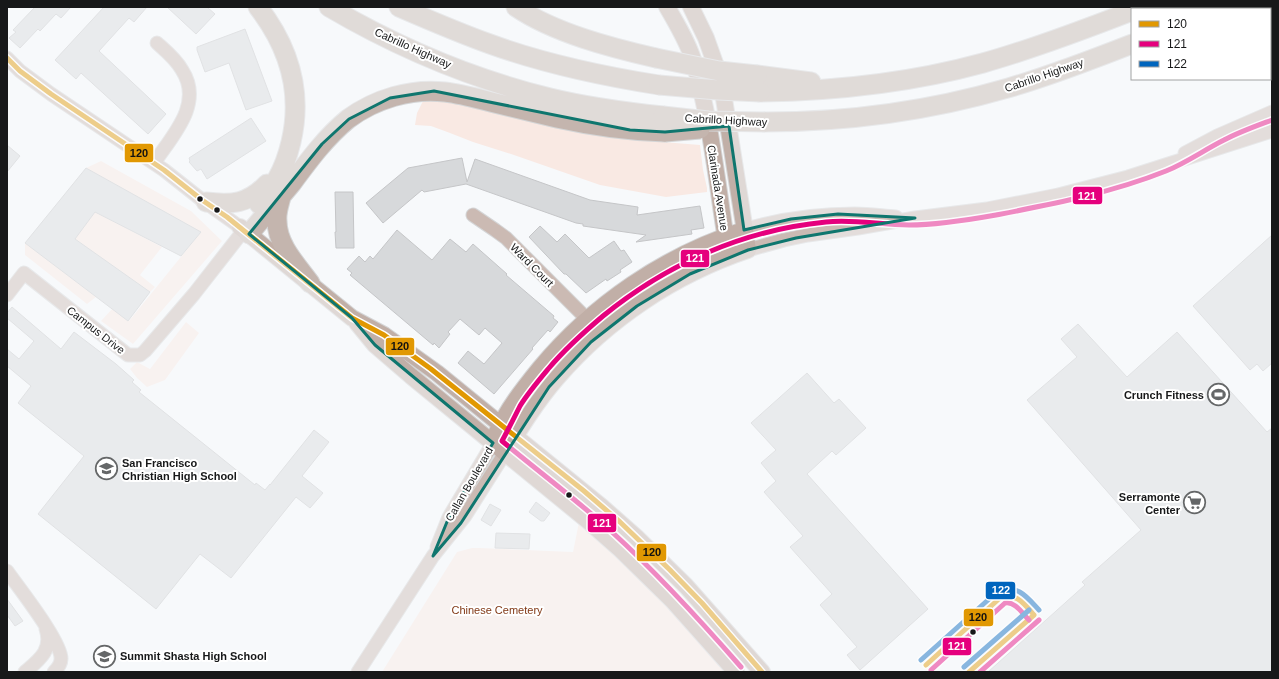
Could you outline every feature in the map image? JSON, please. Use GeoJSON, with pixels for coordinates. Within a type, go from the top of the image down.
{"type":"FeatureCollection","features":[{"type":"Feature","properties":{"kind":"highway"},"geometry":{"type":"LineString","coordinates":[[244,230],[277,179],[290,145],[295,122],[296,105],[292,76],[282,46],[258,7]]}},
{"type":"Feature","properties":{"kind":"highway","name":"Cabrillo Highway"},"geometry":{"type":"LineString","coordinates":[[329,7],[417,52],[461,70],[504,84],[571,102],[617,110],[664,124],[708,121],[820,121],[896,113],[987,94],[1031,81],[1131,44]]}},
{"type":"Feature","properties":{"kind":"highway"},"geometry":{"type":"LineString","coordinates":[[399,7],[469,37],[534,58],[585,72],[659,84],[718,90],[758,84]]}},
{"type":"Feature","properties":{"kind":"highway"},"geometry":{"type":"LineString","coordinates":[[516,7],[538,20],[562,30],[616,48],[705,68],[758,84],[802,91],[848,88],[915,78],[981,64],[1046,43],[1131,11]]}},
{"type":"Feature","properties":{"kind":"highway"},"geometry":{"type":"LineString","coordinates":[[244,230],[281,197],[322,144],[331,135],[359,112],[380,101],[412,93],[434,91],[454,93],[602,127],[630,130],[664,124]]}},
{"type":"Feature","properties":{"kind":"highway"},"geometry":{"type":"LineString","coordinates":[[206,202],[235,203],[252,198],[263,189],[273,177],[290,145]]}},
{"type":"Feature","properties":{"kind":"highway"},"geometry":{"type":"LineString","coordinates":[[281,197],[277,215],[278,232],[286,249],[310,283]]}},
{"type":"Feature","properties":{"kind":"main road","name":"Clarinada Avenue"},"geometry":{"type":"LineString","coordinates":[[667,7],[684,37],[696,71],[705,110],[729,256]]}},
{"type":"Feature","properties":{"kind":"main road","name":"Clarinada Avenue"},"geometry":{"type":"LineString","coordinates":[[691,7],[706,38],[721,80],[748,250]]}},
{"type":"Feature","properties":{"kind":"main road"},"geometry":{"type":"LineString","coordinates":[[244,230],[352,318],[375,345],[411,376],[587,520],[638,566],[688,617],[736,672]]}},
{"type":"Feature","properties":{"kind":"main road","name":"Callan Boulevard"},"geometry":{"type":"LineString","coordinates":[[499,448],[501,424],[514,401],[531,378],[564,341],[587,319],[619,294],[649,274],[681,256],[726,236],[744,230]]}},
{"type":"Feature","properties":{"kind":"main road","name":"Callan Boulevard"},"geometry":{"type":"LineString","coordinates":[[499,448],[515,436],[557,378],[591,342],[609,327],[637,306],[668,286],[729,256],[748,250]]}},
{"type":"Feature","properties":{"kind":"main road"},"geometry":{"type":"LineString","coordinates":[[352,318],[384,335],[416,357],[501,424],[602,507],[648,548],[702,603],[762,672]]}},
{"type":"Feature","properties":{"kind":"street"},"geometry":{"type":"LineString","coordinates":[[154,163],[184,117],[189,106],[190,93],[184,71],[157,43]]}},
{"type":"Feature","properties":{"kind":"street"},"geometry":{"type":"LineString","coordinates":[[7,58],[20,71],[51,94],[154,163],[244,230]]}},
{"type":"Feature","properties":{"kind":"street","name":"Callan Boulevard"},"geometry":{"type":"LineString","coordinates":[[1162,166],[1217,136],[1272,112]]}},
{"type":"Feature","properties":{"kind":"street","name":"Callan Boulevard"},"geometry":{"type":"LineString","coordinates":[[748,250],[796,238],[915,218],[987,209],[1042,199],[1104,184],[1219,149],[1272,131]]}},
{"type":"Feature","properties":{"kind":"street","name":"Callan Boulevard"},"geometry":{"type":"LineString","coordinates":[[744,230],[767,223],[838,214],[915,218]]}},
{"type":"Feature","properties":{"kind":"street","name":"Ward Court"},"geometry":{"type":"LineString","coordinates":[[473,215],[506,238],[587,319]]}},
{"type":"Feature","properties":{"kind":"street","name":"Campus Drive"},"geometry":{"type":"LineString","coordinates":[[7,294],[24,273],[128,355],[140,355],[194,294],[244,230]]}},
{"type":"Feature","properties":{"kind":"street","name":"Callan Boulevard"},"geometry":{"type":"LineString","coordinates":[[358,672],[433,556],[449,517],[499,448]]}},
{"type":"Feature","properties":{"kind":"street"},"geometry":{"type":"LineString","coordinates":[[7,571],[58,646],[61,655],[61,664],[54,672]]}},
{"type":"Feature","properties":{"kind":"street"},"geometry":{"type":"LineString","coordinates":[[25,672],[38,660],[47,646],[48,636],[43,622]]}},
{"type":"Feature","properties":{"kind":"highlighted area"},"geometry":{"type":"Polygon","coordinates":[[[434,91],[630,130],[665,132],[729,126],[744,230],[791,219],[838,214],[915,218],[796,238],[748,250],[690,274],[637,306],[591,342],[549,387],[461,523],[433,556],[449,517],[493,443],[375,345],[352,318],[249,234],[322,144],[349,119],[390,98],[434,91]]]}},
{"type":"Feature","properties":{"kind":"green space"},"geometry":{"type":"Polygon","coordinates":[[[449,100],[626,139],[700,145],[707,192],[666,197],[600,185],[473,142],[431,126],[415,125],[417,113],[423,101],[449,100]]]}},
{"type":"Feature","properties":{"kind":"green space"},"geometry":{"type":"Polygon","coordinates":[[[101,161],[191,211],[222,241],[133,344],[101,321],[112,309],[129,321],[201,232],[86,168],[101,161]]]}},
{"type":"Feature","properties":{"kind":"green space"},"geometry":{"type":"Polygon","coordinates":[[[95,212],[162,247],[140,275],[155,287],[150,292],[75,239],[95,212]]]}},
{"type":"Feature","properties":{"kind":"green space"},"geometry":{"type":"Polygon","coordinates":[[[25,243],[96,297],[87,304],[25,255],[25,243]]]}},
{"type":"Feature","properties":{"kind":"green space"},"geometry":{"type":"Polygon","coordinates":[[[186,322],[199,333],[165,380],[147,387],[130,369],[137,362],[150,369],[186,322]]]}},
{"type":"Feature","properties":{"kind":"green space","name":"Chinese Cemetery"},"geometry":{"type":"Polygon","coordinates":[[[579,522],[637,575],[725,672],[382,672],[457,552],[472,548],[480,548],[573,552],[579,522]]]}},
{"type":"Feature","properties":{"kind":"building"},"geometry":{"type":"Polygon","coordinates":[[[35,7],[71,7],[61,18],[56,14],[40,31],[38,29],[20,48],[9,38],[16,32],[13,30],[35,7]]]}},
{"type":"Feature","properties":{"kind":"building"},"geometry":{"type":"Polygon","coordinates":[[[104,7],[147,7],[134,22],[129,18],[99,51],[166,114],[148,134],[81,73],[76,79],[55,60],[104,7]]]}},
{"type":"Feature","properties":{"kind":"building"},"geometry":{"type":"Polygon","coordinates":[[[167,7],[207,7],[215,14],[196,34],[167,7]]]}},
{"type":"Feature","properties":{"kind":"building"},"geometry":{"type":"Polygon","coordinates":[[[245,29],[272,101],[246,110],[229,63],[205,72],[197,50],[197,47],[245,29]]]}},
{"type":"Feature","properties":{"kind":"building"},"geometry":{"type":"Polygon","coordinates":[[[251,118],[266,141],[207,179],[201,169],[197,171],[189,162],[189,158],[251,118]]]}},
{"type":"Feature","properties":{"kind":"building"},"geometry":{"type":"Polygon","coordinates":[[[7,145],[20,156],[7,172],[7,145]]]}},
{"type":"Feature","properties":{"kind":"building"},"geometry":{"type":"Polygon","coordinates":[[[462,158],[467,182],[475,159],[590,200],[638,207],[637,215],[700,206],[704,228],[691,230],[692,234],[636,242],[646,235],[583,226],[583,224],[576,223],[466,184],[424,192],[422,190],[383,223],[366,203],[408,168],[462,158]]]}},
{"type":"Feature","properties":{"kind":"building"},"geometry":{"type":"Polygon","coordinates":[[[86,168],[201,232],[181,256],[95,212],[75,239],[150,292],[128,321],[25,243],[86,168]]]}},
{"type":"Feature","properties":{"kind":"building"},"geometry":{"type":"Polygon","coordinates":[[[335,192],[353,192],[354,248],[336,248],[335,192]]]}},
{"type":"Feature","properties":{"kind":"building"},"geometry":{"type":"Polygon","coordinates":[[[540,226],[557,242],[565,234],[589,258],[614,241],[621,251],[624,250],[632,262],[620,270],[621,272],[607,281],[606,279],[586,293],[566,274],[564,274],[529,237],[540,226]]]}},
{"type":"Feature","properties":{"kind":"building"},"geometry":{"type":"Polygon","coordinates":[[[397,230],[432,260],[450,239],[466,252],[473,244],[507,274],[506,275],[554,316],[553,318],[558,322],[550,332],[548,330],[532,348],[533,349],[494,394],[458,363],[468,351],[484,364],[502,343],[485,328],[479,335],[460,319],[448,332],[450,334],[439,348],[434,343],[433,345],[350,275],[352,273],[347,269],[359,256],[365,262],[370,256],[373,259],[397,230]]]}},
{"type":"Feature","properties":{"kind":"building"},"geometry":{"type":"Polygon","coordinates":[[[1272,235],[1272,363],[1263,371],[1257,364],[1250,370],[1193,306],[1272,235]]]}},
{"type":"Feature","properties":{"kind":"building"},"geometry":{"type":"Polygon","coordinates":[[[12,307],[61,349],[74,332],[116,364],[134,380],[132,382],[141,390],[139,392],[255,485],[256,483],[265,490],[314,430],[329,442],[302,476],[323,493],[310,508],[296,497],[231,578],[200,554],[156,609],[38,514],[84,456],[18,403],[31,386],[7,366],[7,349],[19,359],[34,341],[7,318],[7,313],[12,307]]]}},
{"type":"Feature","properties":{"kind":"building","name":"Serramonte Center"},"geometry":{"type":"Polygon","coordinates":[[[1078,324],[1127,377],[1177,332],[1267,432],[1272,428],[1272,672],[988,672],[1085,585],[1082,582],[1141,530],[1027,400],[1077,357],[1061,339],[1078,324]]]}},
{"type":"Feature","properties":{"kind":"building"},"geometry":{"type":"Polygon","coordinates":[[[807,373],[834,403],[839,399],[866,428],[836,455],[832,451],[807,474],[928,609],[860,670],[847,655],[857,647],[820,605],[832,594],[790,547],[803,536],[764,492],[776,481],[761,463],[776,450],[751,423],[807,373]]]}},
{"type":"Feature","properties":{"kind":"building"},"geometry":{"type":"Polygon","coordinates":[[[536,502],[550,513],[544,521],[541,521],[529,512],[536,502]]]}},
{"type":"Feature","properties":{"kind":"building"},"geometry":{"type":"Polygon","coordinates":[[[490,504],[501,510],[491,526],[481,520],[490,504]]]}},
{"type":"Feature","properties":{"kind":"building"},"geometry":{"type":"Polygon","coordinates":[[[496,533],[530,534],[529,549],[495,548],[496,533]]]}},
{"type":"Feature","properties":{"kind":"building"},"geometry":{"type":"Polygon","coordinates":[[[7,599],[23,621],[15,626],[7,615],[7,599]]]}},
{"type":"Feature","properties":{"kind":"transit line","name":"120"},"geometry":{"type":"LineString","coordinates":[[7,58],[20,71],[51,94],[164,170],[202,200],[227,217],[352,318],[384,335],[431,369],[584,491],[620,522],[670,570],[702,603],[762,672]]}},
{"type":"Feature","properties":{"kind":"transit line","name":"121"},"geometry":{"type":"LineString","coordinates":[[741,667],[646,564],[585,508],[502,441],[523,401],[562,354],[603,316],[653,280],[707,252],[736,242],[795,226],[826,222],[847,221],[899,225],[931,224],[985,217],[1060,202],[1124,186],[1166,171],[1230,137],[1272,120]]}},
{"type":"Feature","properties":{"kind":"transit line","name":"122"},"geometry":{"type":"LineString","coordinates":[[921,660],[998,591],[1011,589],[1022,593],[1039,610]]}},
{"type":"Feature","properties":{"kind":"transit line","name":"120"},"geometry":{"type":"LineString","coordinates":[[926,665],[1001,597],[1011,596],[1020,600],[1034,615]]}},
{"type":"Feature","properties":{"kind":"transit line","name":"121"},"geometry":{"type":"LineString","coordinates":[[931,670],[1005,603],[1015,606],[1029,620]]}},
{"type":"Feature","properties":{"kind":"transit line","name":"122"},"geometry":{"type":"LineString","coordinates":[[964,667],[1029,610]]}},
{"type":"Feature","properties":{"kind":"transit line","name":"120"},"geometry":{"type":"LineString","coordinates":[[969,672],[1034,615]]}},
{"type":"Feature","properties":{"kind":"transit line","name":"121"},"geometry":{"type":"LineString","coordinates":[[980,672],[1039,620]]}},
{"type":"Feature","properties":{"kind":"place","name":"Crunch Fitness"},"geometry":{"type":"Point","coordinates":[1219,395]}},
{"type":"Feature","properties":{"kind":"place","name":"San Francisco Christian High School"},"geometry":{"type":"Point","coordinates":[107,469]}},
{"type":"Feature","properties":{"kind":"place","name":"Serramonte Center"},"geometry":{"type":"Point","coordinates":[1195,503]}},
{"type":"Feature","properties":{"kind":"place","name":"Summit Shasta High School"},"geometry":{"type":"Point","coordinates":[104,656]}}]}
